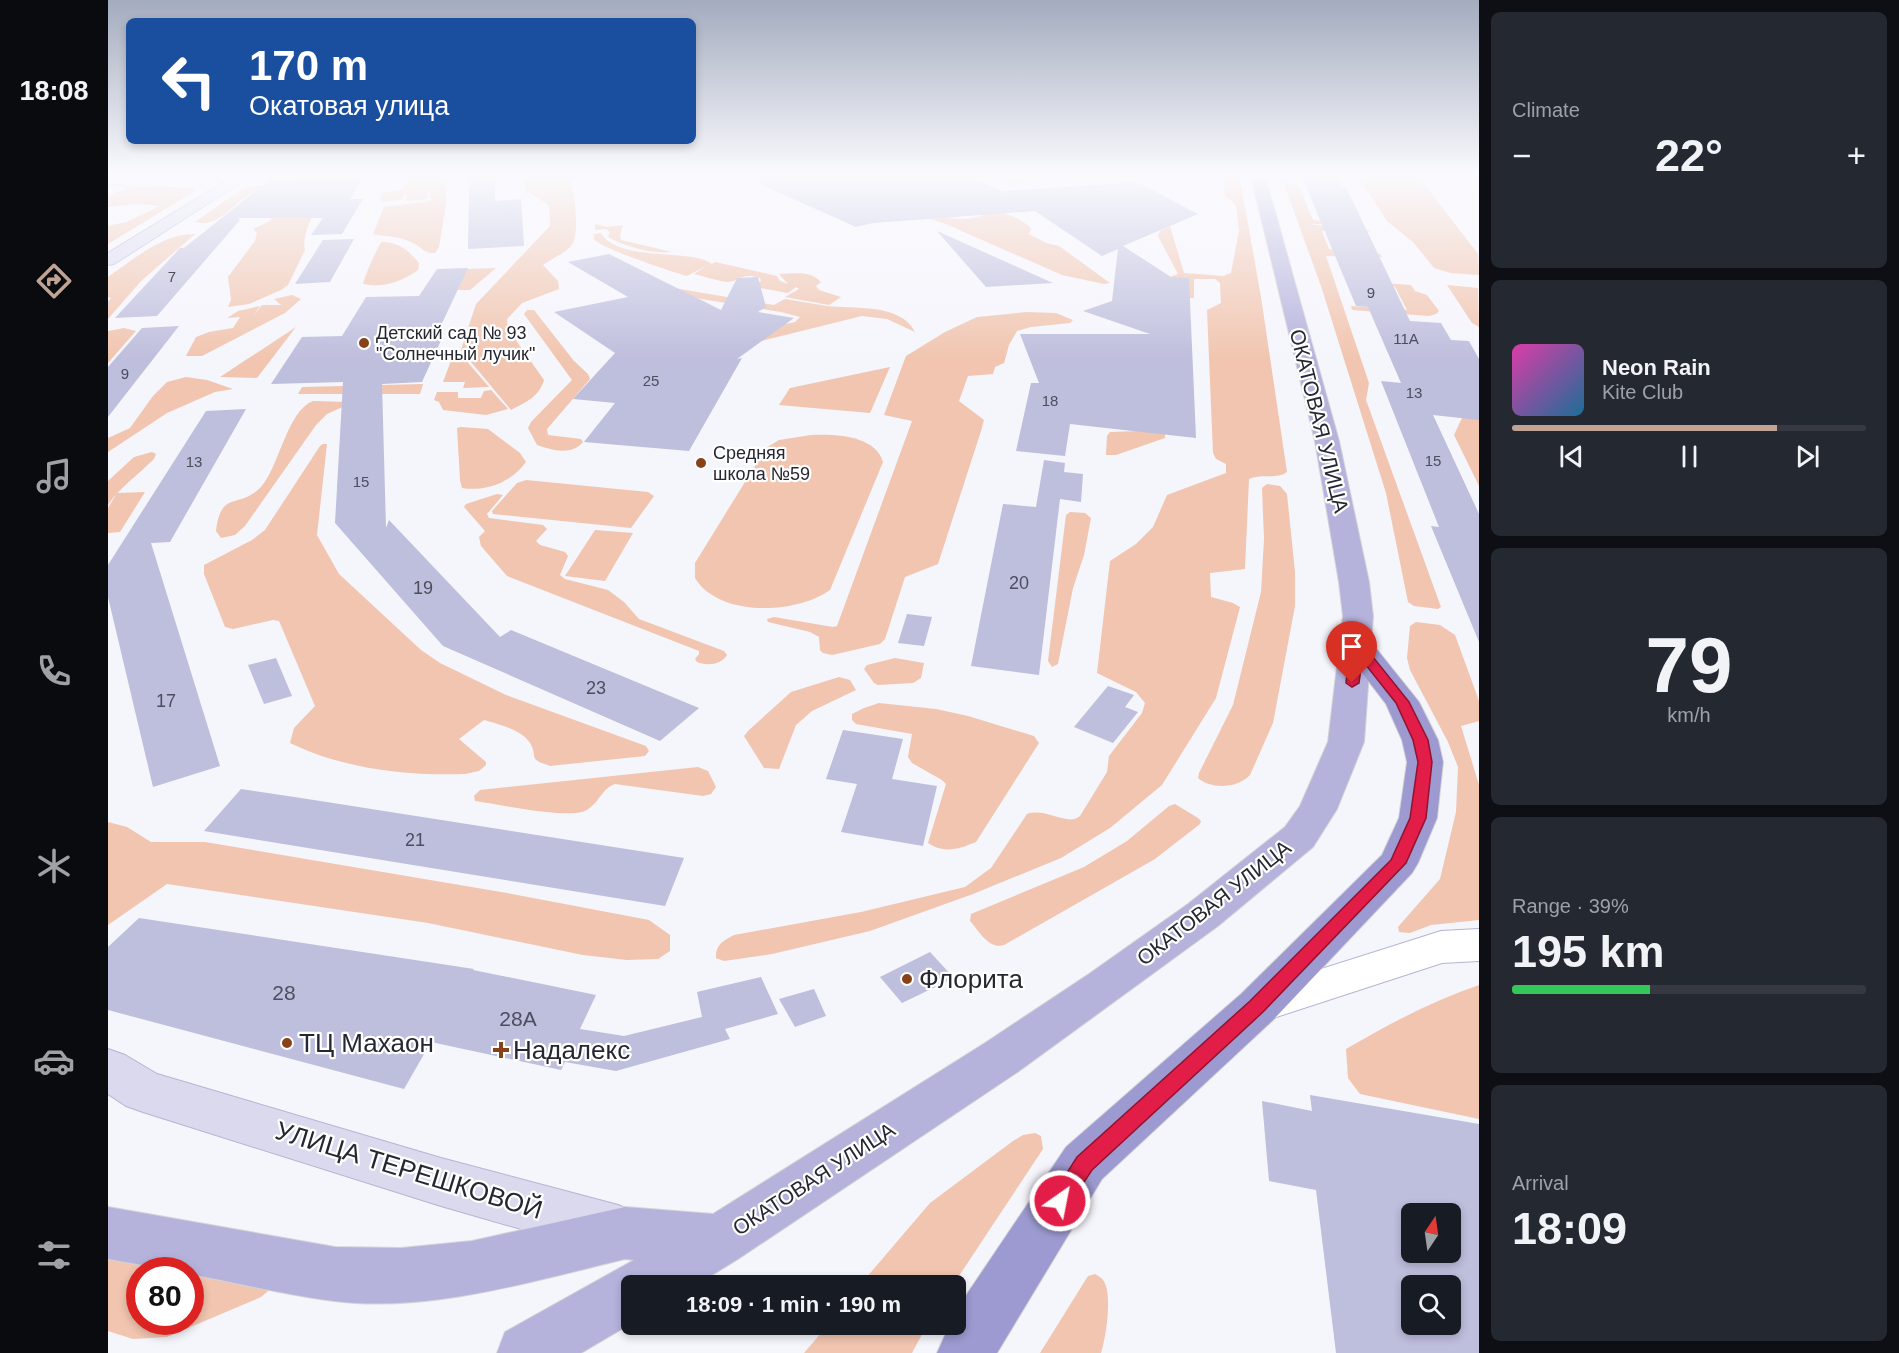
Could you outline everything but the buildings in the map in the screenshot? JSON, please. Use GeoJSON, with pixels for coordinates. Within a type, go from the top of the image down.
{"type":"FeatureCollection","features":[{"type":"Feature","properties":{"kind":"highway"},"geometry":{"type":"LineString","coordinates":[[966,1353],[987,1314],[1084,1163],[1257,1007],[1398,863],[1418,818],[1425,762],[1420,740],[1402,702],[1356,644]]}},
{"type":"Feature","properties":{"kind":"main road"},"geometry":{"type":"LineString","coordinates":[[108,260],[148,235]]}},
{"type":"Feature","properties":{"kind":"main road","name":"ОКАТОВАЯ УЛИЦА"},"geometry":{"type":"LineString","coordinates":[[660,1275],[719,1241],[992,1064],[1105,986],[1203,915],[1289,846],[1299,837],[1318,809],[1346,742],[1356,644],[1357,597],[1335,478],[1273,235]]}},
{"type":"Feature","properties":{"kind":"main road","name":"УЛИЦА ТЕРЕШКОВОЙ"},"geometry":{"type":"LineString","coordinates":[[108,1069],[144,1091],[441,1182],[625,1233],[719,1241]]}},
{"type":"Feature","properties":{"kind":"main road"},"geometry":{"type":"LineString","coordinates":[[108,1233],[335,1275],[401,1275],[472,1268],[625,1233]]}},
{"type":"Feature","properties":{"kind":"main road"},"geometry":{"type":"LineString","coordinates":[[526,1353],[621,1297]]}},
{"type":"Feature","properties":{"kind":"street"},"geometry":{"type":"LineString","coordinates":[[1257,1007],[1441,947],[1479,945]]}},
{"type":"Feature","properties":{"kind":"shaded area"},"geometry":{"type":"Polygon","coordinates":[[[108,235],[123,235],[108,244],[108,235]]]}},
{"type":"Feature","properties":{"kind":"shaded area"},"geometry":{"type":"Polygon","coordinates":[[[194,235],[141,281],[108,319],[108,302],[111,298],[108,297],[108,277],[138,256],[171,238],[194,235]]]}},
{"type":"Feature","properties":{"kind":"shaded area"},"geometry":{"type":"Polygon","coordinates":[[[256,235],[306,235],[305,250],[288,285],[249,304],[228,307],[231,300],[228,277],[255,241],[256,235]]]}},
{"type":"Feature","properties":{"kind":"shaded area"},"geometry":{"type":"Polygon","coordinates":[[[380,235],[441,235],[439,247],[435,253],[426,251],[404,239],[380,235]]]}},
{"type":"Feature","properties":{"kind":"shaded area"},"geometry":{"type":"Polygon","coordinates":[[[541,235],[575,235],[570,247],[543,265],[558,281],[559,289],[522,303],[507,319],[508,329],[544,380],[535,395],[511,410],[461,350],[476,304],[541,235]]]}},
{"type":"Feature","properties":{"kind":"shaded area"},"geometry":{"type":"Polygon","coordinates":[[[594,235],[603,235],[610,242],[623,248],[702,259],[712,264],[715,262],[777,276],[780,281],[788,284],[779,274],[807,274],[821,282],[816,286],[819,290],[841,297],[829,305],[785,297],[799,289],[796,287],[788,293],[761,288],[755,285],[761,281],[760,278],[753,276],[727,282],[694,274],[706,266],[687,276],[609,248],[594,239],[594,235]]]}},
{"type":"Feature","properties":{"kind":"shaded area"},"geometry":{"type":"Polygon","coordinates":[[[620,235],[621,240],[672,252],[639,249],[608,237],[620,235]]]}},
{"type":"Feature","properties":{"kind":"shaded area"},"geometry":{"type":"Polygon","coordinates":[[[971,235],[1031,235],[1046,243],[1059,246],[1110,283],[1104,284],[1062,275],[971,235]]]}},
{"type":"Feature","properties":{"kind":"shaded area"},"geometry":{"type":"Polygon","coordinates":[[[1158,235],[1173,235],[1184,273],[1223,276],[1231,273],[1238,235],[1250,235],[1287,472],[1278,476],[1258,476],[1249,479],[1245,569],[1210,573],[1211,597],[1240,607],[1216,698],[1162,785],[1110,828],[1061,858],[973,894],[870,931],[772,954],[724,961],[716,958],[718,947],[734,935],[861,912],[965,887],[991,868],[1027,814],[1042,813],[1069,819],[1080,816],[1107,772],[1109,756],[1142,713],[1145,703],[1136,692],[1097,673],[1110,561],[1136,544],[1153,527],[1167,495],[1226,473],[1226,464],[1216,459],[1213,453],[1207,310],[1221,303],[1220,283],[1215,279],[1194,279],[1194,298],[1168,298],[1165,438],[1116,455],[1106,455],[1107,436],[1110,432],[1139,431],[1167,278],[1178,274],[1158,235]]]}},
{"type":"Feature","properties":{"kind":"shaded area"},"geometry":{"type":"Polygon","coordinates":[[[1303,235],[1324,235],[1329,249],[1380,254],[1382,257],[1326,256],[1369,383],[1366,400],[1441,607],[1438,609],[1414,606],[1408,602],[1386,493],[1321,286],[1303,235]]]}},
{"type":"Feature","properties":{"kind":"shaded area"},"geometry":{"type":"Polygon","coordinates":[[[1404,235],[1464,235],[1478,254],[1479,275],[1451,273],[1434,268],[1414,243],[1404,235]]]}},
{"type":"Feature","properties":{"kind":"shaded area"},"geometry":{"type":"Polygon","coordinates":[[[382,242],[399,245],[407,251],[419,263],[418,270],[392,283],[363,284],[371,262],[382,242]]]}},
{"type":"Feature","properties":{"kind":"shaded area"},"geometry":{"type":"Polygon","coordinates":[[[496,268],[470,290],[458,290],[465,269],[496,268]]]}},
{"type":"Feature","properties":{"kind":"shaded area"},"geometry":{"type":"Polygon","coordinates":[[[1384,283],[1411,285],[1415,291],[1427,295],[1439,311],[1429,316],[1352,310],[1351,306],[1407,310],[1395,287],[1384,283]]]}},
{"type":"Feature","properties":{"kind":"shaded area"},"geometry":{"type":"Polygon","coordinates":[[[1447,285],[1478,288],[1479,327],[1472,323],[1447,285]]]}},
{"type":"Feature","properties":{"kind":"shaded area"},"geometry":{"type":"Polygon","coordinates":[[[674,288],[774,305],[785,299],[827,306],[876,309],[899,316],[915,332],[887,319],[862,316],[737,347],[775,326],[795,322],[800,317],[665,293],[674,288]]]}},
{"type":"Feature","properties":{"kind":"shaded area"},"geometry":{"type":"Polygon","coordinates":[[[292,295],[301,299],[285,313],[202,356],[186,356],[196,337],[233,328],[240,317],[227,318],[238,311],[260,306],[254,315],[262,305],[281,305],[274,299],[292,295]]]}},
{"type":"Feature","properties":{"kind":"shaded area"},"geometry":{"type":"Polygon","coordinates":[[[527,310],[534,310],[590,379],[547,429],[548,435],[581,439],[583,442],[573,449],[555,450],[537,445],[528,428],[531,422],[572,380],[524,314],[527,310]]]}},
{"type":"Feature","properties":{"kind":"shaded area"},"geometry":{"type":"Polygon","coordinates":[[[1027,312],[1056,313],[1073,320],[1070,323],[1031,327],[1017,331],[1009,345],[1004,363],[995,367],[993,374],[968,376],[959,401],[984,420],[981,431],[938,564],[905,577],[885,639],[880,644],[832,655],[820,650],[819,637],[810,632],[768,622],[767,619],[774,617],[837,626],[912,421],[884,415],[906,356],[945,332],[977,317],[1027,312]]]}},
{"type":"Feature","properties":{"kind":"shaded area"},"geometry":{"type":"Polygon","coordinates":[[[296,327],[257,378],[220,377],[296,327]]]}},
{"type":"Feature","properties":{"kind":"shaded area"},"geometry":{"type":"Polygon","coordinates":[[[124,328],[136,331],[108,363],[108,331],[124,328]]]}},
{"type":"Feature","properties":{"kind":"shaded area"},"geometry":{"type":"Polygon","coordinates":[[[463,357],[489,387],[463,388],[465,382],[443,382],[452,358],[463,357]]]}},
{"type":"Feature","properties":{"kind":"shaded area"},"geometry":{"type":"Polygon","coordinates":[[[890,367],[870,413],[779,405],[790,388],[890,367]]]}},
{"type":"Feature","properties":{"kind":"shaded area"},"geometry":{"type":"Polygon","coordinates":[[[186,377],[207,380],[233,389],[215,392],[167,413],[108,452],[108,438],[130,428],[153,396],[167,382],[186,377]]]}},
{"type":"Feature","properties":{"kind":"shaded area"},"geometry":{"type":"Polygon","coordinates":[[[423,384],[420,394],[298,394],[302,387],[423,384]]]}},
{"type":"Feature","properties":{"kind":"shaded area"},"geometry":{"type":"Polygon","coordinates":[[[491,390],[508,409],[486,415],[443,410],[439,402],[434,400],[437,392],[458,392],[458,398],[481,398],[484,391],[491,390]]]}},
{"type":"Feature","properties":{"kind":"shaded area"},"geometry":{"type":"Polygon","coordinates":[[[313,401],[349,402],[327,414],[316,425],[245,526],[235,535],[221,538],[216,531],[222,510],[232,502],[253,494],[261,487],[268,477],[290,427],[304,407],[313,401]]]}},
{"type":"Feature","properties":{"kind":"shaded area"},"geometry":{"type":"Polygon","coordinates":[[[1479,406],[1479,486],[1454,435],[1462,418],[1479,406]]]}},
{"type":"Feature","properties":{"kind":"shaded area"},"geometry":{"type":"Polygon","coordinates":[[[457,428],[488,429],[520,453],[526,462],[513,475],[497,484],[489,487],[462,488],[457,428]]]}},
{"type":"Feature","properties":{"kind":"shaded area"},"geometry":{"type":"Polygon","coordinates":[[[811,435],[842,436],[863,441],[879,453],[883,462],[830,590],[798,604],[759,608],[740,606],[706,591],[695,578],[695,563],[766,448],[779,440],[811,435]]]}},
{"type":"Feature","properties":{"kind":"shaded area"},"geometry":{"type":"Polygon","coordinates":[[[323,444],[327,444],[317,535],[339,574],[421,650],[440,663],[506,695],[646,746],[649,751],[645,756],[550,766],[535,759],[530,743],[521,734],[484,720],[459,739],[486,762],[486,765],[479,771],[465,774],[420,774],[376,769],[332,759],[290,743],[294,728],[315,706],[279,621],[273,620],[233,629],[225,627],[204,574],[204,565],[252,540],[265,530],[323,444]]]}},
{"type":"Feature","properties":{"kind":"shaded area"},"geometry":{"type":"Polygon","coordinates":[[[152,452],[156,454],[154,459],[123,487],[108,505],[108,481],[134,457],[152,452]]]}},
{"type":"Feature","properties":{"kind":"shaded area"},"geometry":{"type":"Polygon","coordinates":[[[526,480],[648,492],[654,496],[631,528],[493,514],[492,511],[517,483],[526,480]]]}},
{"type":"Feature","properties":{"kind":"shaded area"},"geometry":{"type":"Polygon","coordinates":[[[1267,484],[1280,486],[1287,494],[1295,572],[1295,606],[1273,723],[1250,775],[1239,783],[1217,786],[1198,778],[1233,705],[1261,592],[1264,539],[1262,488],[1267,484]]]}},
{"type":"Feature","properties":{"kind":"shaded area"},"geometry":{"type":"Polygon","coordinates":[[[145,492],[120,532],[108,533],[108,508],[117,493],[145,492]]]}},
{"type":"Feature","properties":{"kind":"shaded area"},"geometry":{"type":"Polygon","coordinates":[[[497,494],[503,495],[487,514],[489,518],[543,525],[547,529],[536,541],[540,545],[565,552],[568,556],[560,575],[565,579],[608,590],[624,602],[639,619],[724,651],[727,655],[714,664],[697,662],[695,659],[699,651],[507,576],[481,546],[479,537],[485,531],[464,507],[466,504],[497,494]]]}},
{"type":"Feature","properties":{"kind":"shaded area"},"geometry":{"type":"Polygon","coordinates":[[[1070,512],[1085,513],[1091,518],[1084,555],[1073,588],[1058,664],[1052,667],[1048,661],[1066,515],[1070,512]]]}},
{"type":"Feature","properties":{"kind":"shaded area"},"geometry":{"type":"Polygon","coordinates":[[[595,530],[633,533],[605,581],[565,576],[595,530]]]}},
{"type":"Feature","properties":{"kind":"shaded area"},"geometry":{"type":"Polygon","coordinates":[[[1416,622],[1440,625],[1455,635],[1479,701],[1479,721],[1461,726],[1479,785],[1479,920],[1431,925],[1410,933],[1399,932],[1398,927],[1440,879],[1456,812],[1458,767],[1448,742],[1410,670],[1407,658],[1410,626],[1416,622]]]}},
{"type":"Feature","properties":{"kind":"shaded area"},"geometry":{"type":"Polygon","coordinates":[[[895,658],[924,663],[921,678],[913,683],[878,685],[864,669],[867,665],[895,658]]]}},
{"type":"Feature","properties":{"kind":"shaded area"},"geometry":{"type":"Polygon","coordinates":[[[839,677],[850,680],[856,690],[812,711],[796,725],[779,769],[764,768],[744,736],[791,692],[839,677]]]}},
{"type":"Feature","properties":{"kind":"shaded area"},"geometry":{"type":"Polygon","coordinates":[[[879,703],[936,709],[968,716],[1034,736],[1039,743],[976,842],[952,849],[940,848],[928,843],[946,784],[912,763],[908,757],[912,734],[856,724],[852,720],[852,714],[879,703]]]}},
{"type":"Feature","properties":{"kind":"shaded area"},"geometry":{"type":"Polygon","coordinates":[[[698,767],[708,771],[716,787],[711,794],[703,796],[615,784],[585,811],[576,813],[532,810],[475,801],[474,796],[480,790],[698,767]]]}},
{"type":"Feature","properties":{"kind":"shaded area"},"geometry":{"type":"Polygon","coordinates":[[[1175,804],[1198,818],[1201,821],[1200,824],[1155,859],[1004,945],[994,945],[989,942],[970,921],[971,914],[1084,867],[1127,841],[1169,806],[1175,804]]]}},
{"type":"Feature","properties":{"kind":"shaded area"},"geometry":{"type":"Polygon","coordinates":[[[108,822],[127,827],[151,842],[205,842],[507,893],[649,920],[670,935],[670,951],[658,959],[627,960],[583,955],[428,923],[167,884],[108,925],[108,822]]]}},
{"type":"Feature","properties":{"kind":"shaded area"},"geometry":{"type":"Polygon","coordinates":[[[1479,985],[1479,1119],[1360,1094],[1348,1078],[1346,1049],[1444,998],[1479,985]]]}},
{"type":"Feature","properties":{"kind":"shaded area"},"geometry":{"type":"Polygon","coordinates":[[[1035,1133],[1041,1136],[1043,1149],[960,1275],[869,1275],[930,1203],[1023,1135],[1035,1133]]]}},
{"type":"Feature","properties":{"kind":"shaded area"},"geometry":{"type":"Polygon","coordinates":[[[108,1248],[149,1257],[126,1257],[126,1335],[172,1335],[133,1339],[108,1331],[108,1248]]]}},
{"type":"Feature","properties":{"kind":"shaded area"},"geometry":{"type":"Polygon","coordinates":[[[204,1269],[271,1284],[261,1297],[204,1321],[204,1269]]]}},
{"type":"Feature","properties":{"kind":"shaded area"},"geometry":{"type":"Polygon","coordinates":[[[1095,1274],[1103,1280],[1108,1294],[1105,1337],[1101,1353],[1040,1353],[1088,1276],[1095,1274]]]}},
{"type":"Feature","properties":{"kind":"shaded area"},"geometry":{"type":"Polygon","coordinates":[[[819,1335],[922,1335],[912,1353],[804,1353],[819,1335]]]}},
{"type":"Feature","properties":{"kind":"place","name":"Детский сад № 93 \"Солнечный лучик\""},"geometry":{"type":"Point","coordinates":[364,343]}},
{"type":"Feature","properties":{"kind":"place","name":"Средняя школа №59"},"geometry":{"type":"Point","coordinates":[701,463]}},
{"type":"Feature","properties":{"kind":"place","name":"Флорита"},"geometry":{"type":"Point","coordinates":[907,979]}},
{"type":"Feature","properties":{"kind":"place","name":"ТЦ Махаон"},"geometry":{"type":"Point","coordinates":[287,1043]}},
{"type":"Feature","properties":{"kind":"place","name":"Надалекс"},"geometry":{"type":"Point","coordinates":[501,1050]}},
{"type":"Feature","properties":{"kind":"route"},"geometry":{"type":"LineString","coordinates":[[1060,1201],[1084,1163],[1257,1007],[1398,863],[1418,818],[1425,762],[1420,740],[1402,702],[1356,644],[1352,683]]}}]}
